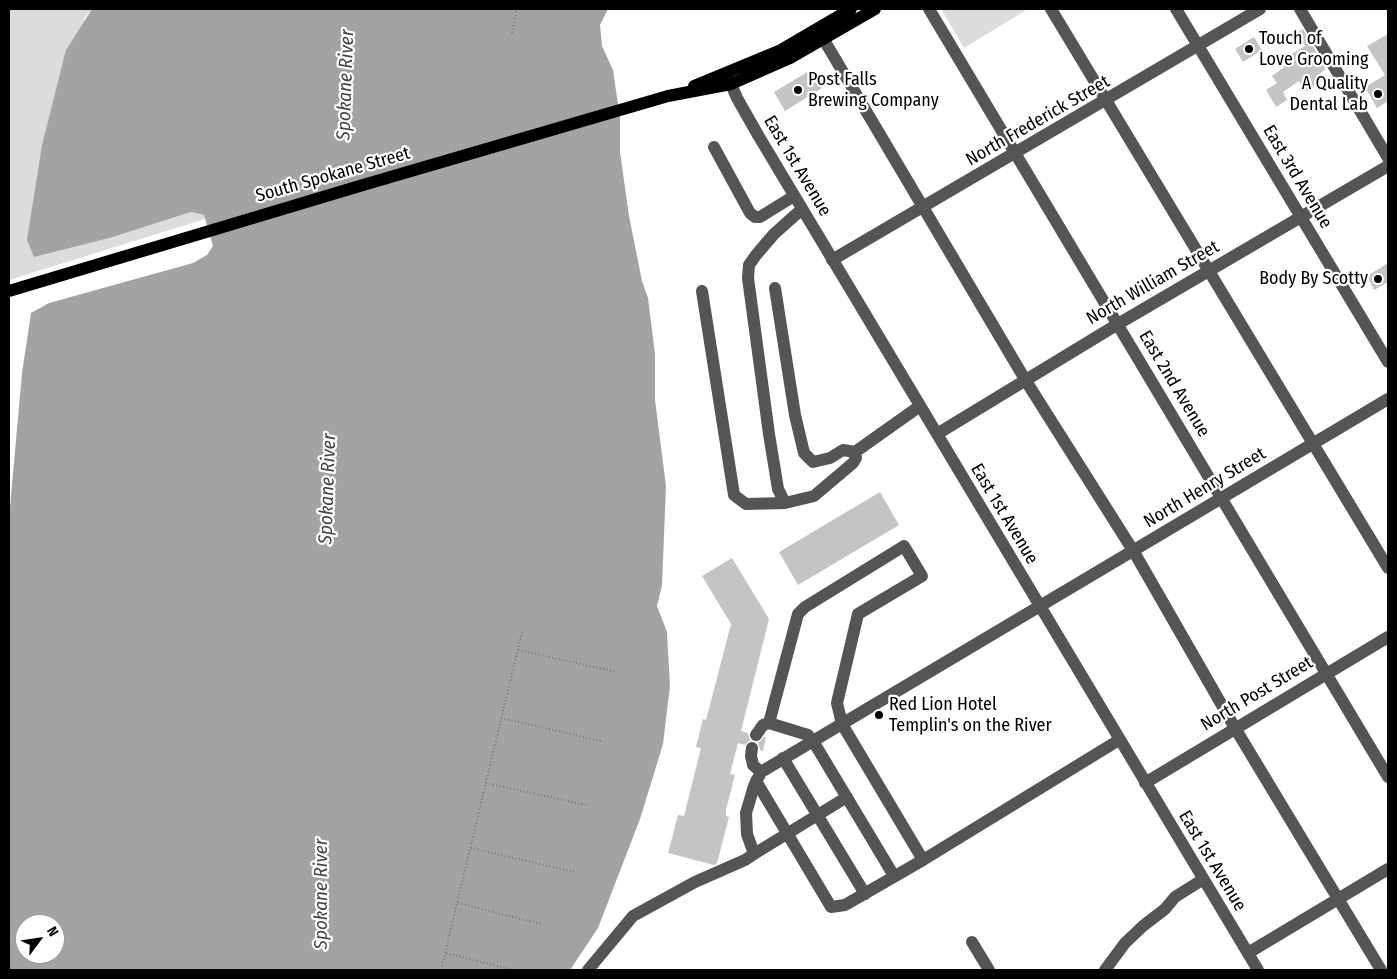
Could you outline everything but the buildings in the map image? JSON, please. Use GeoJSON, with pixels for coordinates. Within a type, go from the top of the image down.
{"type":"FeatureCollection","features":[{"type":"Feature","properties":{"kind":"main road"},"geometry":{"type":"LineString","coordinates":[[729,78],[851,9]]}},
{"type":"Feature","properties":{"kind":"main road"},"geometry":{"type":"LineString","coordinates":[[729,78],[777,65],[824,40],[875,9]]}},
{"type":"Feature","properties":{"kind":"main road","name":"South Spokane Street"},"geometry":{"type":"LineString","coordinates":[[9,291],[729,78]]}},
{"type":"Feature","properties":{"kind":"street","name":"East 2nd Avenue"},"geometry":{"type":"LineString","coordinates":[[929,9],[1388,777]]}},
{"type":"Feature","properties":{"kind":"street"},"geometry":{"type":"LineString","coordinates":[[1051,9],[1388,568]]}},
{"type":"Feature","properties":{"kind":"street","name":"North Frederick Street"},"geometry":{"type":"LineString","coordinates":[[832,260],[1260,9]]}},
{"type":"Feature","properties":{"kind":"street"},"geometry":{"type":"LineString","coordinates":[[1300,9],[1388,158]]}},
{"type":"Feature","properties":{"kind":"street","name":"East 3rd Avenue"},"geometry":{"type":"LineString","coordinates":[[1183,11],[1198,45],[1388,362]]}},
{"type":"Feature","properties":{"kind":"street"},"geometry":{"type":"LineString","coordinates":[[824,40],[1026,381],[1134,552],[1235,728],[1381,970]]}},
{"type":"Feature","properties":{"kind":"street","name":"East 1st Avenue"},"geometry":{"type":"LineString","coordinates":[[729,78],[744,111],[794,196],[1204,883],[1258,970]]}},
{"type":"Feature","properties":{"kind":"street"},"geometry":{"type":"LineString","coordinates":[[714,147],[750,213],[755,217],[760,217],[794,196]]}},
{"type":"Feature","properties":{"kind":"street","name":"North William Street"},"geometry":{"type":"LineString","coordinates":[[937,434],[1208,270],[1388,166]]}},
{"type":"Feature","properties":{"kind":"street"},"geometry":{"type":"LineString","coordinates":[[785,503],[778,489],[748,278],[749,265],[756,255],[774,234],[802,209]]}},
{"type":"Feature","properties":{"kind":"street"},"geometry":{"type":"LineString","coordinates":[[775,288],[795,415],[804,454],[813,462],[830,458],[843,450],[855,452],[920,406]]}},
{"type":"Feature","properties":{"kind":"street"},"geometry":{"type":"LineString","coordinates":[[702,291],[734,495],[746,504],[785,503],[814,496],[853,464],[856,458],[855,452]]}},
{"type":"Feature","properties":{"kind":"street","name":"North Henry Street"},"geometry":{"type":"LineString","coordinates":[[758,776],[784,758],[1134,552],[1388,399]]}},
{"type":"Feature","properties":{"kind":"street"},"geometry":{"type":"LineString","coordinates":[[769,723],[798,614],[805,607],[904,546],[922,576],[858,614],[837,703],[842,724],[923,860]]}},
{"type":"Feature","properties":{"kind":"street","name":"North Post Street"},"geometry":{"type":"LineString","coordinates":[[1145,783],[1325,673],[1388,637]]}},
{"type":"Feature","properties":{"kind":"street"},"geometry":{"type":"LineString","coordinates":[[756,735],[763,724],[769,723],[808,735],[894,876]]}},
{"type":"Feature","properties":{"kind":"street"},"geometry":{"type":"LineString","coordinates":[[752,748],[751,756],[758,776],[787,833],[831,907],[845,905],[865,894],[1119,740]]}},
{"type":"Feature","properties":{"kind":"street"},"geometry":{"type":"LineString","coordinates":[[784,758],[865,894]]}},
{"type":"Feature","properties":{"kind":"street"},"geometry":{"type":"LineString","coordinates":[[754,854],[747,834],[746,813],[758,776]]}},
{"type":"Feature","properties":{"kind":"street"},"geometry":{"type":"LineString","coordinates":[[588,970],[633,916],[695,882],[754,854],[847,797]]}},
{"type":"Feature","properties":{"kind":"street"},"geometry":{"type":"LineString","coordinates":[[1248,953],[1388,869]]}},
{"type":"Feature","properties":{"kind":"street"},"geometry":{"type":"LineString","coordinates":[[1105,970],[1126,944],[1165,909],[1175,897],[1204,883]]}},
{"type":"Feature","properties":{"kind":"street"},"geometry":{"type":"LineString","coordinates":[[972,942],[989,970]]}},
{"type":"Feature","properties":{"kind":"path"},"geometry":{"type":"LineString","coordinates":[[512,33],[517,9]]}},
{"type":"Feature","properties":{"kind":"path"},"geometry":{"type":"LineString","coordinates":[[441,970],[522,632]]}},
{"type":"Feature","properties":{"kind":"path"},"geometry":{"type":"LineString","coordinates":[[518,650],[617,672]]}},
{"type":"Feature","properties":{"kind":"path"},"geometry":{"type":"LineString","coordinates":[[501,718],[601,741]]}},
{"type":"Feature","properties":{"kind":"path"},"geometry":{"type":"LineString","coordinates":[[486,783],[586,805]]}},
{"type":"Feature","properties":{"kind":"path"},"geometry":{"type":"LineString","coordinates":[[471,848],[574,872]]}},
{"type":"Feature","properties":{"kind":"path"},"geometry":{"type":"LineString","coordinates":[[458,903],[541,924]]}},
{"type":"Feature","properties":{"kind":"path"},"geometry":{"type":"LineString","coordinates":[[446,953],[513,970]]}},
{"type":"Feature","properties":{"kind":"shaded area"},"geometry":{"type":"Polygon","coordinates":[[[9,9],[92,9],[84,19],[113,237],[191,212],[204,215],[205,219],[9,280],[9,9]]]}},
{"type":"Feature","properties":{"kind":"shaded area"},"geometry":{"type":"Polygon","coordinates":[[[941,9],[1028,9],[964,48],[941,9]]]}},
{"type":"Feature","properties":{"kind":"water","name":"Spokane River"},"geometry":{"type":"Polygon","coordinates":[[[92,9],[608,9],[600,25],[602,46],[613,70],[620,118],[620,152],[629,216],[642,281],[648,298],[655,354],[655,400],[666,486],[662,585],[657,606],[667,632],[670,686],[663,744],[640,819],[598,928],[570,970],[9,970],[9,518],[22,373],[31,313],[49,303],[193,263],[207,255],[213,246],[204,215],[191,212],[113,237],[34,257],[27,240],[42,145],[66,50],[92,9]]]}},
{"type":"Feature","properties":{"kind":"place","name":"Touch of Love Grooming"},"geometry":{"type":"Point","coordinates":[1249,49]}},
{"type":"Feature","properties":{"kind":"place","name":"Post Falls Brewing Company"},"geometry":{"type":"Point","coordinates":[798,90]}},
{"type":"Feature","properties":{"kind":"place","name":"A Quality Dental Lab"},"geometry":{"type":"Point","coordinates":[1378,94]}},
{"type":"Feature","properties":{"kind":"place","name":"Body By Scotty"},"geometry":{"type":"Point","coordinates":[1378,279]}},
{"type":"Feature","properties":{"kind":"place","name":"Red Lion Hotel Templin's on the River"},"geometry":{"type":"Point","coordinates":[879,715]}}]}
